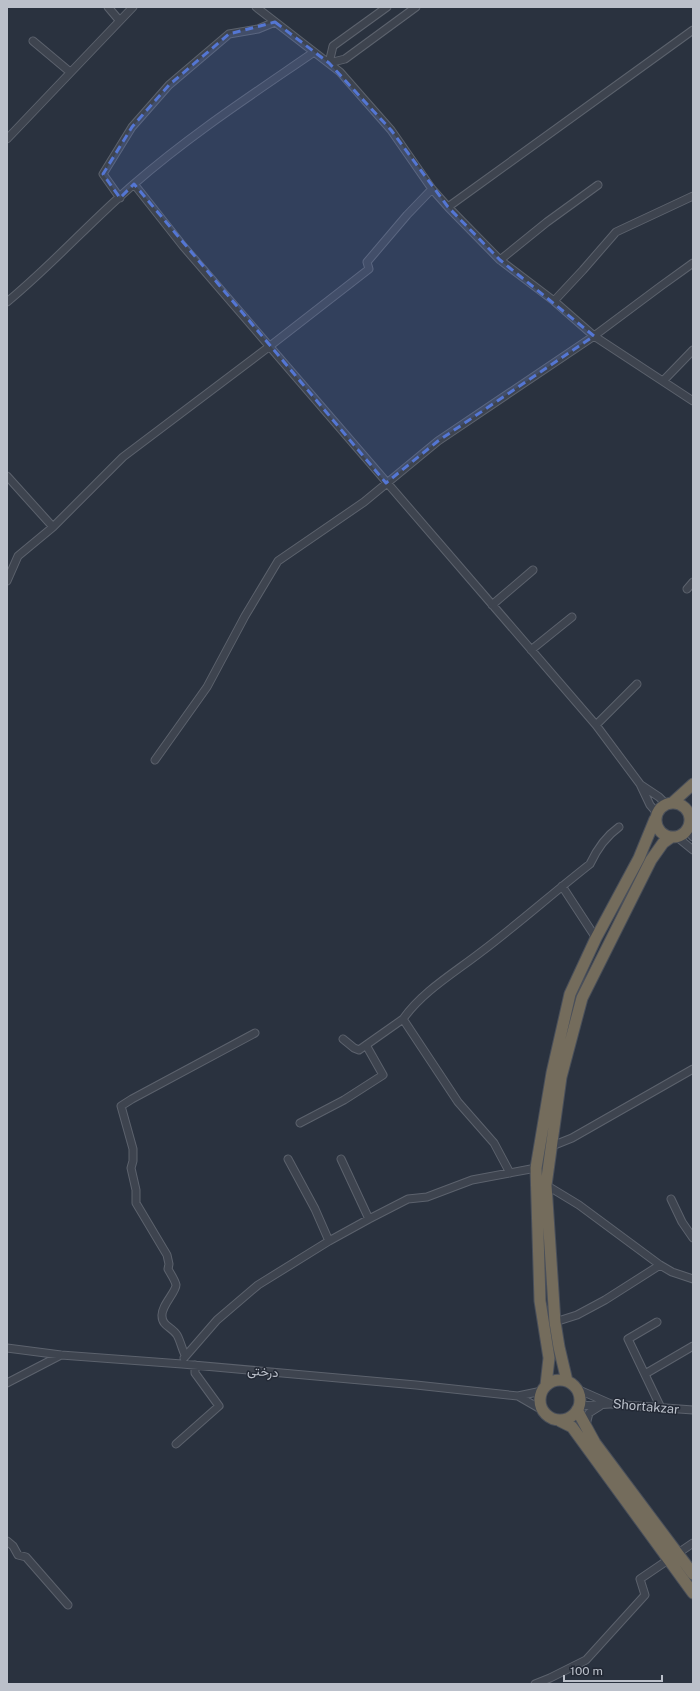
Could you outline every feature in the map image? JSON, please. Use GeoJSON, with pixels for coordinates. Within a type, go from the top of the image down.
{"type":"FeatureCollection","features":[{"type":"Feature","properties":{"kind":"highway"},"geometry":{"type":"LineString","coordinates":[[693,784],[669,803],[656,816],[639,858],[596,938],[570,994],[552,1073],[536,1168],[540,1301],[549,1358],[544,1388],[540,1398],[544,1411],[554,1420],[560,1421],[572,1427],[674,1557],[693,1574]]}},
{"type":"Feature","properties":{"kind":"highway"},"geometry":{"type":"LineString","coordinates":[[566,1381],[555,1322],[546,1185],[561,1077],[582,998],[651,860],[663,843],[673,838],[690,834],[692,815],[684,807],[669,803]]}},
{"type":"Feature","properties":{"kind":"highway"},"geometry":{"type":"LineString","coordinates":[[656,816],[659,831],[664,836],[673,838]]}},
{"type":"Feature","properties":{"kind":"highway"},"geometry":{"type":"LineString","coordinates":[[544,1388],[552,1381],[566,1381],[577,1389],[580,1395],[578,1408],[573,1415],[560,1421]]}},
{"type":"Feature","properties":{"kind":"highway"},"geometry":{"type":"LineString","coordinates":[[578,1408],[595,1443],[674,1557],[693,1593]]}},
{"type":"Feature","properties":{"kind":"street"},"geometry":{"type":"LineString","coordinates":[[108,7],[119,20]]}},
{"type":"Feature","properties":{"kind":"street"},"geometry":{"type":"LineString","coordinates":[[7,139],[133,7]]}},
{"type":"Feature","properties":{"kind":"street"},"geometry":{"type":"LineString","coordinates":[[256,7],[340,72],[392,130],[432,188],[448,207],[500,260],[554,301],[594,336],[693,401]]}},
{"type":"Feature","properties":{"kind":"street"},"geometry":{"type":"LineString","coordinates":[[329,63],[333,46],[387,7]]}},
{"type":"Feature","properties":{"kind":"street"},"geometry":{"type":"LineString","coordinates":[[329,63],[345,59],[416,7]]}},
{"type":"Feature","properties":{"kind":"street"},"geometry":{"type":"LineString","coordinates":[[120,198],[103,174],[132,127],[169,85],[229,34],[258,29],[275,22]]}},
{"type":"Feature","properties":{"kind":"street"},"geometry":{"type":"LineString","coordinates":[[448,207],[693,30]]}},
{"type":"Feature","properties":{"kind":"street"},"geometry":{"type":"LineString","coordinates":[[33,40],[70,72]]}},
{"type":"Feature","properties":{"kind":"street"},"geometry":{"type":"LineString","coordinates":[[7,302],[35,278],[134,184],[212,122],[314,52]]}},
{"type":"Feature","properties":{"kind":"street"},"geometry":{"type":"LineString","coordinates":[[134,184],[183,246],[596,725],[640,784],[656,816]]}},
{"type":"Feature","properties":{"kind":"street"},"geometry":{"type":"LineString","coordinates":[[500,260],[547,222],[598,185]]}},
{"type":"Feature","properties":{"kind":"street"},"geometry":{"type":"LineString","coordinates":[[7,581],[18,556],[53,527],[123,457],[369,269],[367,262],[432,188]]}},
{"type":"Feature","properties":{"kind":"street"},"geometry":{"type":"LineString","coordinates":[[554,301],[616,232],[693,196]]}},
{"type":"Feature","properties":{"kind":"street"},"geometry":{"type":"LineString","coordinates":[[155,760],[207,687],[245,616],[278,561],[364,502],[438,440],[594,336],[693,264]]}},
{"type":"Feature","properties":{"kind":"street"},"geometry":{"type":"LineString","coordinates":[[663,381],[693,350]]}},
{"type":"Feature","properties":{"kind":"street"},"geometry":{"type":"LineString","coordinates":[[7,476],[53,527]]}},
{"type":"Feature","properties":{"kind":"street"},"geometry":{"type":"LineString","coordinates":[[492,605],[533,570]]}},
{"type":"Feature","properties":{"kind":"street"},"geometry":{"type":"LineString","coordinates":[[687,589],[693,582]]}},
{"type":"Feature","properties":{"kind":"street"},"geometry":{"type":"LineString","coordinates":[[531,650],[572,617]]}},
{"type":"Feature","properties":{"kind":"street"},"geometry":{"type":"LineString","coordinates":[[596,725],[637,684]]}},
{"type":"Feature","properties":{"kind":"street"},"geometry":{"type":"LineString","coordinates":[[640,784],[669,803]]}},
{"type":"Feature","properties":{"kind":"street"},"geometry":{"type":"LineString","coordinates":[[343,1039],[357,1050],[402,1020],[410,1008],[438,984],[481,952],[590,864],[598,847],[609,834],[618,827]]}},
{"type":"Feature","properties":{"kind":"street"},"geometry":{"type":"LineString","coordinates":[[673,838],[693,850]]}},
{"type":"Feature","properties":{"kind":"street"},"geometry":{"type":"LineString","coordinates":[[562,886],[596,938]]}},
{"type":"Feature","properties":{"kind":"street"},"geometry":{"type":"LineString","coordinates":[[402,1020],[458,1102],[494,1143],[510,1173]]}},
{"type":"Feature","properties":{"kind":"street"},"geometry":{"type":"LineString","coordinates":[[185,1355],[176,1334],[164,1324],[162,1317],[168,1297],[175,1288],[176,1284],[168,1269],[169,1264],[167,1255],[136,1203],[136,1190],[131,1168],[133,1161],[133,1149],[121,1106],[255,1033]]}},
{"type":"Feature","properties":{"kind":"street"},"geometry":{"type":"LineString","coordinates":[[300,1123],[344,1100],[383,1075],[366,1045]]}},
{"type":"Feature","properties":{"kind":"street"},"geometry":{"type":"LineString","coordinates":[[552,1146],[572,1138],[693,1069]]}},
{"type":"Feature","properties":{"kind":"street"},"geometry":{"type":"LineString","coordinates":[[340,1158],[369,1219]]}},
{"type":"Feature","properties":{"kind":"street"},"geometry":{"type":"LineString","coordinates":[[288,1159],[315,1209],[329,1241]]}},
{"type":"Feature","properties":{"kind":"street"},"geometry":{"type":"LineString","coordinates":[[182,1364],[185,1355],[217,1320],[258,1285],[329,1241],[408,1199],[428,1197],[472,1180],[536,1168]]}},
{"type":"Feature","properties":{"kind":"street"},"geometry":{"type":"LineString","coordinates":[[546,1185],[579,1205],[660,1265],[672,1272],[693,1279]]}},
{"type":"Feature","properties":{"kind":"street"},"geometry":{"type":"LineString","coordinates":[[671,1199],[682,1222],[693,1238]]}},
{"type":"Feature","properties":{"kind":"street"},"geometry":{"type":"LineString","coordinates":[[555,1322],[577,1315],[605,1300],[660,1265]]}},
{"type":"Feature","properties":{"kind":"street"},"geometry":{"type":"LineString","coordinates":[[657,1322],[628,1339],[661,1408]]}},
{"type":"Feature","properties":{"kind":"street"},"geometry":{"type":"LineString","coordinates":[[645,1374],[693,1346]]}},
{"type":"Feature","properties":{"kind":"street","name":"درختی"},"geometry":{"type":"LineString","coordinates":[[7,1348],[62,1355],[195,1365],[416,1385],[518,1396]]}},
{"type":"Feature","properties":{"kind":"street"},"geometry":{"type":"LineString","coordinates":[[7,1383],[62,1355]]}},
{"type":"Feature","properties":{"kind":"street"},"geometry":{"type":"LineString","coordinates":[[176,1444],[219,1406],[195,1373],[195,1365]]}},
{"type":"Feature","properties":{"kind":"street"},"geometry":{"type":"LineString","coordinates":[[518,1396],[544,1388]]}},
{"type":"Feature","properties":{"kind":"street","name":"Shortakzar"},"geometry":{"type":"LineString","coordinates":[[577,1389],[611,1404],[693,1410]]}},
{"type":"Feature","properties":{"kind":"street"},"geometry":{"type":"LineString","coordinates":[[518,1396],[544,1411]]}},
{"type":"Feature","properties":{"kind":"street"},"geometry":{"type":"LineString","coordinates":[[578,1408],[611,1404]]}},
{"type":"Feature","properties":{"kind":"street"},"geometry":{"type":"LineString","coordinates":[[586,1425],[590,1413],[601,1405]]}},
{"type":"Feature","properties":{"kind":"street"},"geometry":{"type":"LineString","coordinates":[[7,1541],[13,1546],[18,1555],[26,1558],[68,1605]]}},
{"type":"Feature","properties":{"kind":"street"},"geometry":{"type":"LineString","coordinates":[[535,1684],[586,1660],[645,1595],[640,1579],[693,1543]]}},
{"type":"Feature","properties":{"kind":"highlighted area"},"geometry":{"type":"Polygon","coordinates":[[[275,22],[329,63],[391,130],[448,207],[500,260],[594,336],[438,441],[386,483],[134,184],[120,198],[104,178],[103,174],[132,127],[169,85],[229,34],[275,22]]]}}]}
